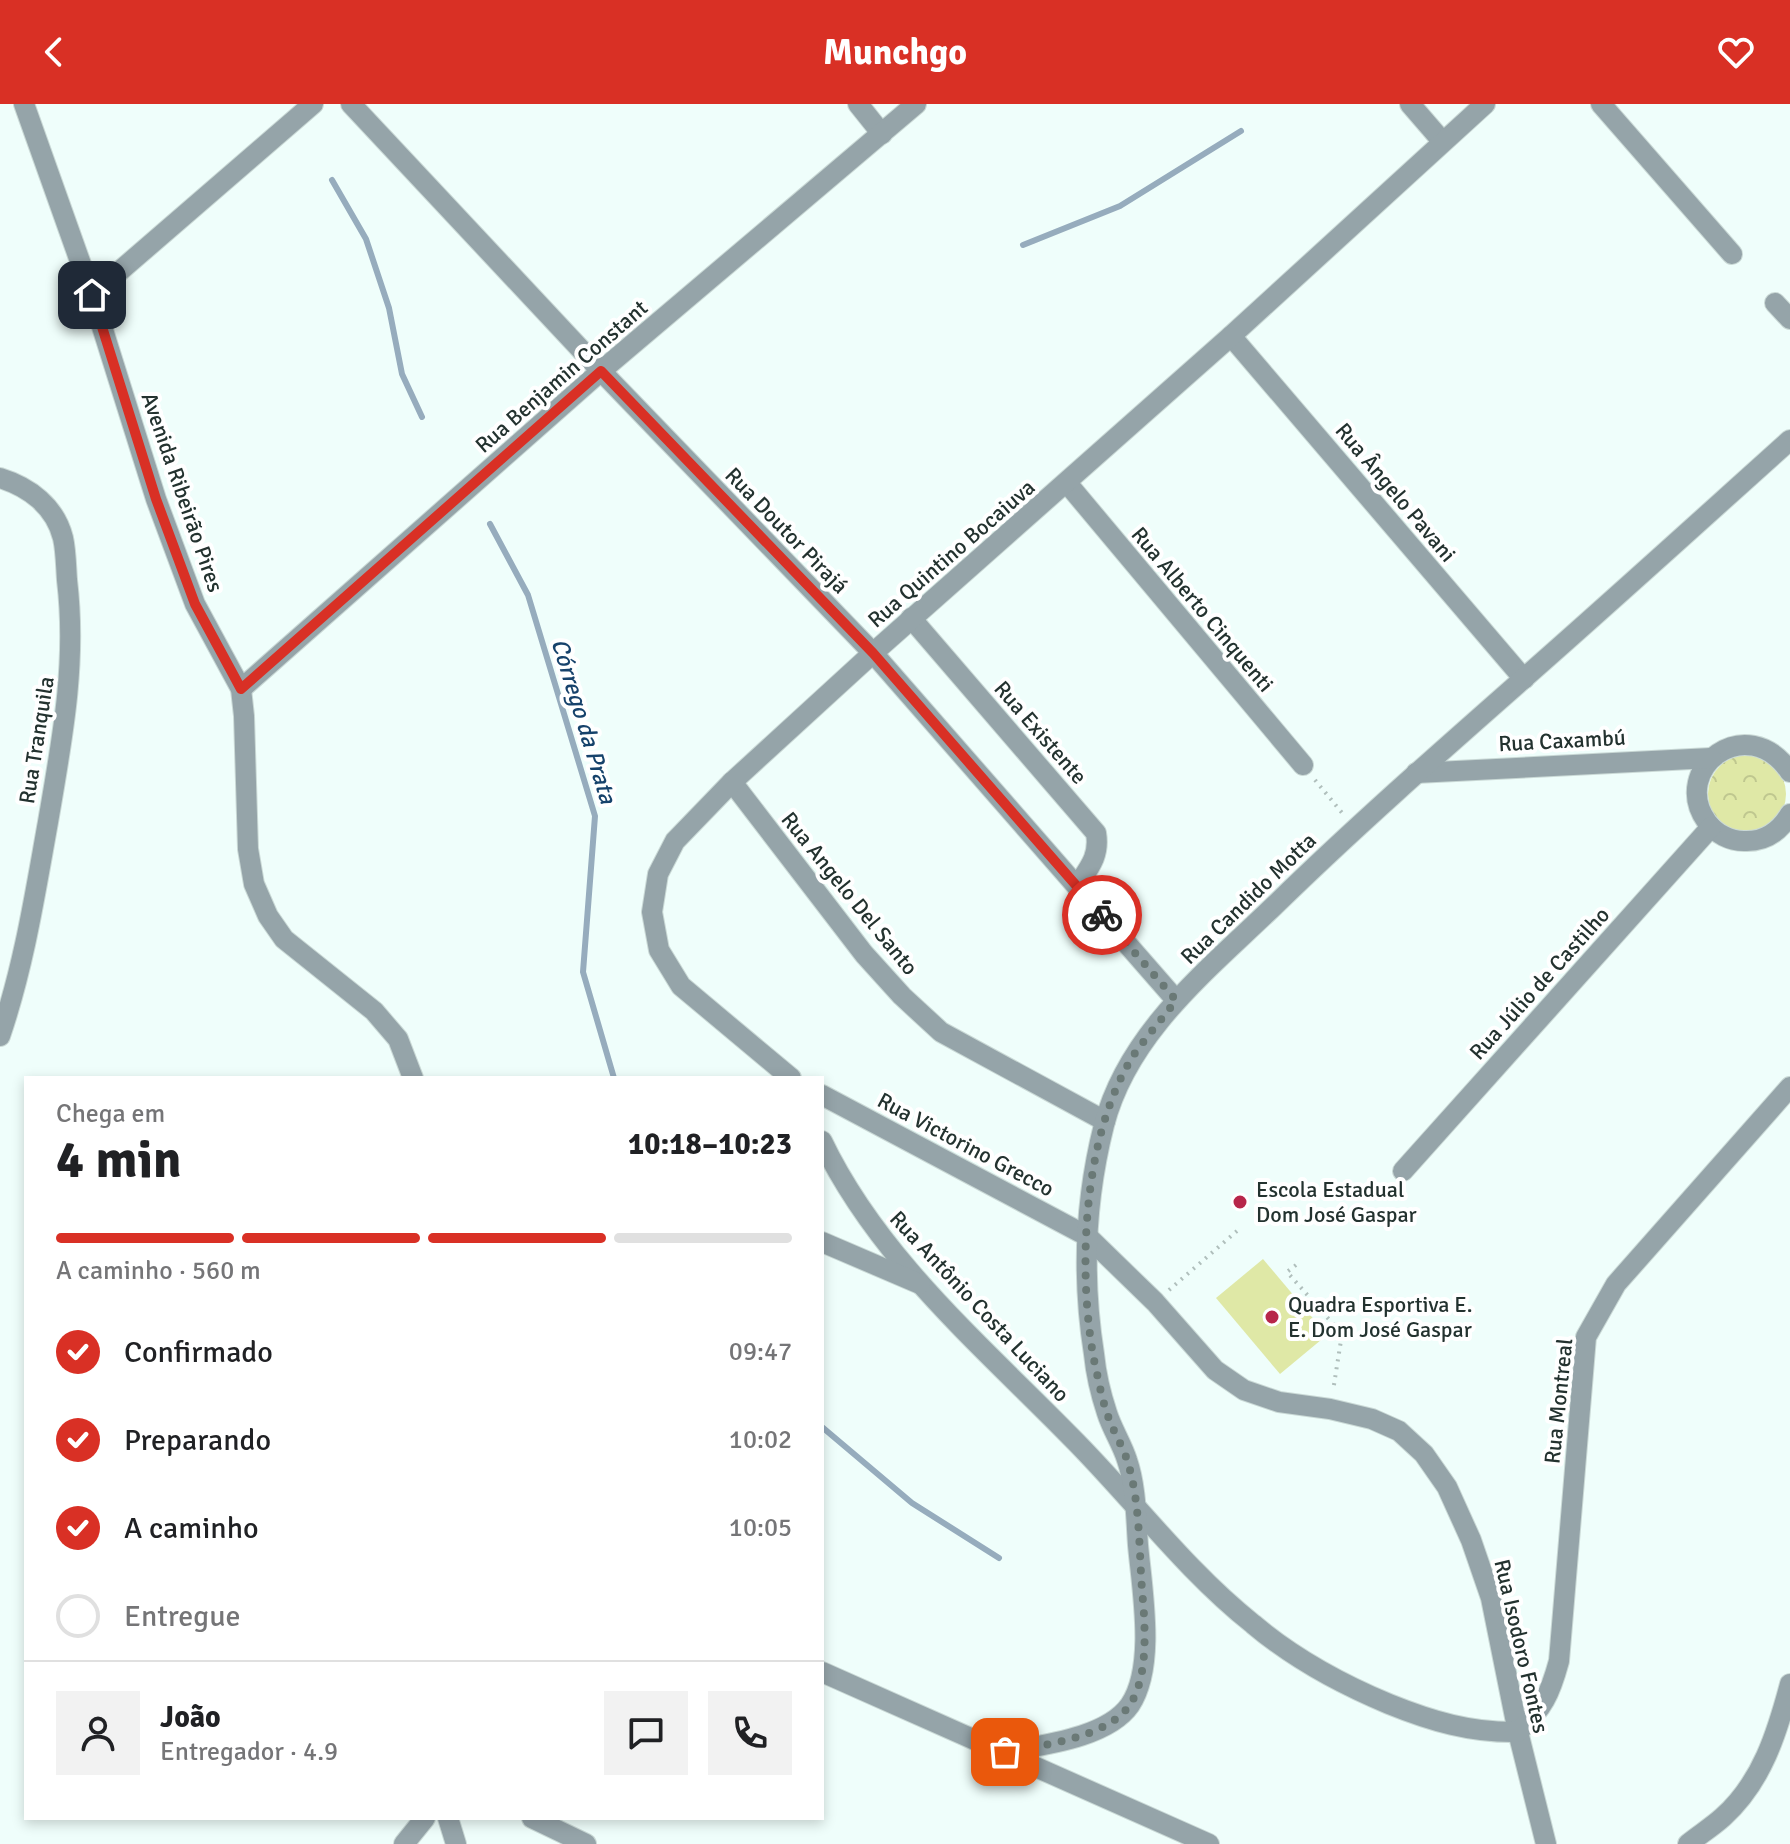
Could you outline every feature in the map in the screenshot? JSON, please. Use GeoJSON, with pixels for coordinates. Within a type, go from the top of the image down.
{"type":"FeatureCollection","features":[{"type":"Feature","properties":{"kind":"street","name":"Avenida Ribeirão Pires"},"geometry":{"type":"LineString","coordinates":[[24,104],[92,295],[178,559],[195,604],[241,689],[248,849],[254,884],[268,916],[284,939],[374,1011],[398,1039],[413,1076]]}},
{"type":"Feature","properties":{"kind":"street"},"geometry":{"type":"LineString","coordinates":[[92,295],[313,104]]}},
{"type":"Feature","properties":{"kind":"street","name":"Rua Doutor Pirajá"},"geometry":{"type":"LineString","coordinates":[[351,104],[601,371],[873,653],[1176,1000]]}},
{"type":"Feature","properties":{"kind":"street"},"geometry":{"type":"LineString","coordinates":[[858,104],[882,134]]}},
{"type":"Feature","properties":{"kind":"street","name":"Rua Benjamin Constant"},"geometry":{"type":"LineString","coordinates":[[241,689],[601,371],[916,104]]}},
{"type":"Feature","properties":{"kind":"street"},"geometry":{"type":"LineString","coordinates":[[1410,104],[1442,141]]}},
{"type":"Feature","properties":{"kind":"street","name":"Rua Quintino Bocaiuva"},"geometry":{"type":"LineString","coordinates":[[789,1076],[681,986],[659,950],[652,912],[658,874],[675,841],[732,782],[911,618],[1067,483],[1485,104]]}},
{"type":"Feature","properties":{"kind":"street"},"geometry":{"type":"LineString","coordinates":[[1601,104],[1732,254]]}},
{"type":"Feature","properties":{"kind":"street"},"geometry":{"type":"LineString","coordinates":[[1775,303],[1790,319]]}},
{"type":"Feature","properties":{"kind":"street","name":"Rua Ângelo Pavani"},"geometry":{"type":"LineString","coordinates":[[1231,336],[1524,679]]}},
{"type":"Feature","properties":{"kind":"street","name":"Rua Candido Motta"},"geometry":{"type":"LineString","coordinates":[[1005,1752],[1061,1742],[1101,1727],[1120,1716],[1132,1702],[1140,1684],[1145,1614],[1135,1505],[1128,1461],[1106,1411],[1094,1358],[1087,1302],[1087,1236],[1093,1175],[1105,1121],[1117,1088],[1135,1054],[1176,1000],[1355,828],[1790,440]]}},
{"type":"Feature","properties":{"kind":"street","name":"Rua Tranquila"},"geometry":{"type":"LineString","coordinates":[[0,478],[22,485],[48,507],[62,536],[71,608],[72,656],[67,711],[31,919],[17,987],[0,1036]]}},
{"type":"Feature","properties":{"kind":"street","name":"Rua Alberto Cinquenti"},"geometry":{"type":"LineString","coordinates":[[1067,483],[1303,765]]}},
{"type":"Feature","properties":{"kind":"street","name":"Rua Existente"},"geometry":{"type":"LineString","coordinates":[[911,618],[1096,833],[1096,858],[1077,886]]}},
{"type":"Feature","properties":{"kind":"street","name":"Rua Caxambú"},"geometry":{"type":"LineString","coordinates":[[1416,773],[1711,758],[1724,749],[1738,745],[1754,745],[1768,750],[1781,759],[1790,771]]}},
{"type":"Feature","properties":{"kind":"street"},"geometry":{"type":"LineString","coordinates":[[1711,758],[1697,785],[1697,801],[1702,815],[1723,837],[1738,841],[1768,837],[1790,816]]}},
{"type":"Feature","properties":{"kind":"street","name":"Rua Angelo Del Santo"},"geometry":{"type":"LineString","coordinates":[[732,782],[864,954],[921,1014],[941,1032],[1105,1121]]}},
{"type":"Feature","properties":{"kind":"street","name":"Rua Júlio de Castilho"},"geometry":{"type":"LineString","coordinates":[[1403,1171],[1711,827]]}},
{"type":"Feature","properties":{"kind":"street","name":"Rua Montreal"},"geometry":{"type":"LineString","coordinates":[[1518,1732],[1539,1713],[1559,1661],[1586,1337],[1616,1284],[1790,1087]]}},
{"type":"Feature","properties":{"kind":"street","name":"Rua Victorino Grecco"},"geometry":{"type":"LineString","coordinates":[[824,1096],[1087,1236]]}},
{"type":"Feature","properties":{"kind":"street","name":"Rua Antônio Costa Luciano"},"geometry":{"type":"LineString","coordinates":[[824,1145],[850,1194],[881,1238],[1203,1579],[1253,1625],[1310,1664],[1371,1697],[1427,1719],[1490,1733],[1518,1732]]}},
{"type":"Feature","properties":{"kind":"street","name":"Rua Isodoro Fontes"},"geometry":{"type":"LineString","coordinates":[[1087,1236],[1155,1302],[1215,1370],[1244,1390],[1279,1402],[1372,1419],[1399,1431],[1424,1454],[1447,1487],[1471,1540],[1491,1598],[1518,1732],[1546,1844]]}},
{"type":"Feature","properties":{"kind":"street"},"geometry":{"type":"LineString","coordinates":[[824,1243],[923,1285]]}},
{"type":"Feature","properties":{"kind":"street"},"geometry":{"type":"LineString","coordinates":[[824,1673],[1209,1844]]}},
{"type":"Feature","properties":{"kind":"street"},"geometry":{"type":"LineString","coordinates":[[1688,1844],[1724,1817],[1754,1781],[1777,1733],[1790,1684]]}},
{"type":"Feature","properties":{"kind":"street"},"geometry":{"type":"LineString","coordinates":[[404,1844],[423,1820]]}},
{"type":"Feature","properties":{"kind":"street"},"geometry":{"type":"LineString","coordinates":[[449,1820],[456,1844]]}},
{"type":"Feature","properties":{"kind":"street"},"geometry":{"type":"LineString","coordinates":[[536,1820],[586,1844]]}},
{"type":"Feature","properties":{"kind":"path"},"geometry":{"type":"LineString","coordinates":[[1303,765],[1355,828]]}},
{"type":"Feature","properties":{"kind":"path"},"geometry":{"type":"LineString","coordinates":[[1155,1302],[1237,1231]]}},
{"type":"Feature","properties":{"kind":"path"},"geometry":{"type":"LineString","coordinates":[[1296,1265],[1287,1272],[1342,1334],[1330,1409]]}},
{"type":"Feature","properties":{"kind":"green space"},"geometry":{"type":"Polygon","coordinates":[[[1747,755],[1762,758],[1779,772],[1786,794],[1783,809],[1769,826],[1747,833],[1732,830],[1715,816],[1708,794],[1711,779],[1725,762],[1747,755]]]}},
{"type":"Feature","properties":{"kind":"green space","name":"Quadra Esportiva E. E. Dom José Gaspar"},"geometry":{"type":"Polygon","coordinates":[[[1263,1259],[1327,1335],[1280,1374],[1216,1298],[1263,1259]]]}},
{"type":"Feature","properties":{"kind":"waterway"},"geometry":{"type":"LineString","coordinates":[[1023,245],[1120,206],[1241,131]]}},
{"type":"Feature","properties":{"kind":"waterway","name":"Córrego da Prata"},"geometry":{"type":"LineString","coordinates":[[332,180],[366,239],[389,308],[402,374],[422,417]]}},
{"type":"Feature","properties":{"kind":"waterway","name":"Córrego da Prata"},"geometry":{"type":"LineString","coordinates":[[490,524],[528,595],[595,816],[583,972],[613,1076]]}},
{"type":"Feature","properties":{"kind":"waterway","name":"Córrego da Prata"},"geometry":{"type":"LineString","coordinates":[[824,1429],[912,1503],[999,1558]]}},
{"type":"Feature","properties":{"kind":"way so far"},"geometry":{"type":"LineString","coordinates":[[1005,1752],[1061,1742],[1101,1727],[1120,1716],[1132,1702],[1140,1684],[1145,1614],[1135,1505],[1128,1461],[1106,1411],[1094,1358],[1087,1302],[1087,1236],[1093,1175],[1105,1121],[1117,1088],[1135,1054],[1176,1000],[1102,915]]}},
{"type":"Feature","properties":{"kind":"place","name":"Escola Estadual Dom José Gaspar"},"geometry":{"type":"Point","coordinates":[1240,1202]}},
{"type":"Feature","properties":{"kind":"place","name":"Quadra Esportiva E. E. Dom José Gaspar"},"geometry":{"type":"Point","coordinates":[1272,1317]}},
{"type":"Feature","properties":{"kind":"route"},"geometry":{"type":"LineString","coordinates":[[92,295],[156,499],[195,604],[241,689],[601,371],[873,653],[1102,915]]}}]}
